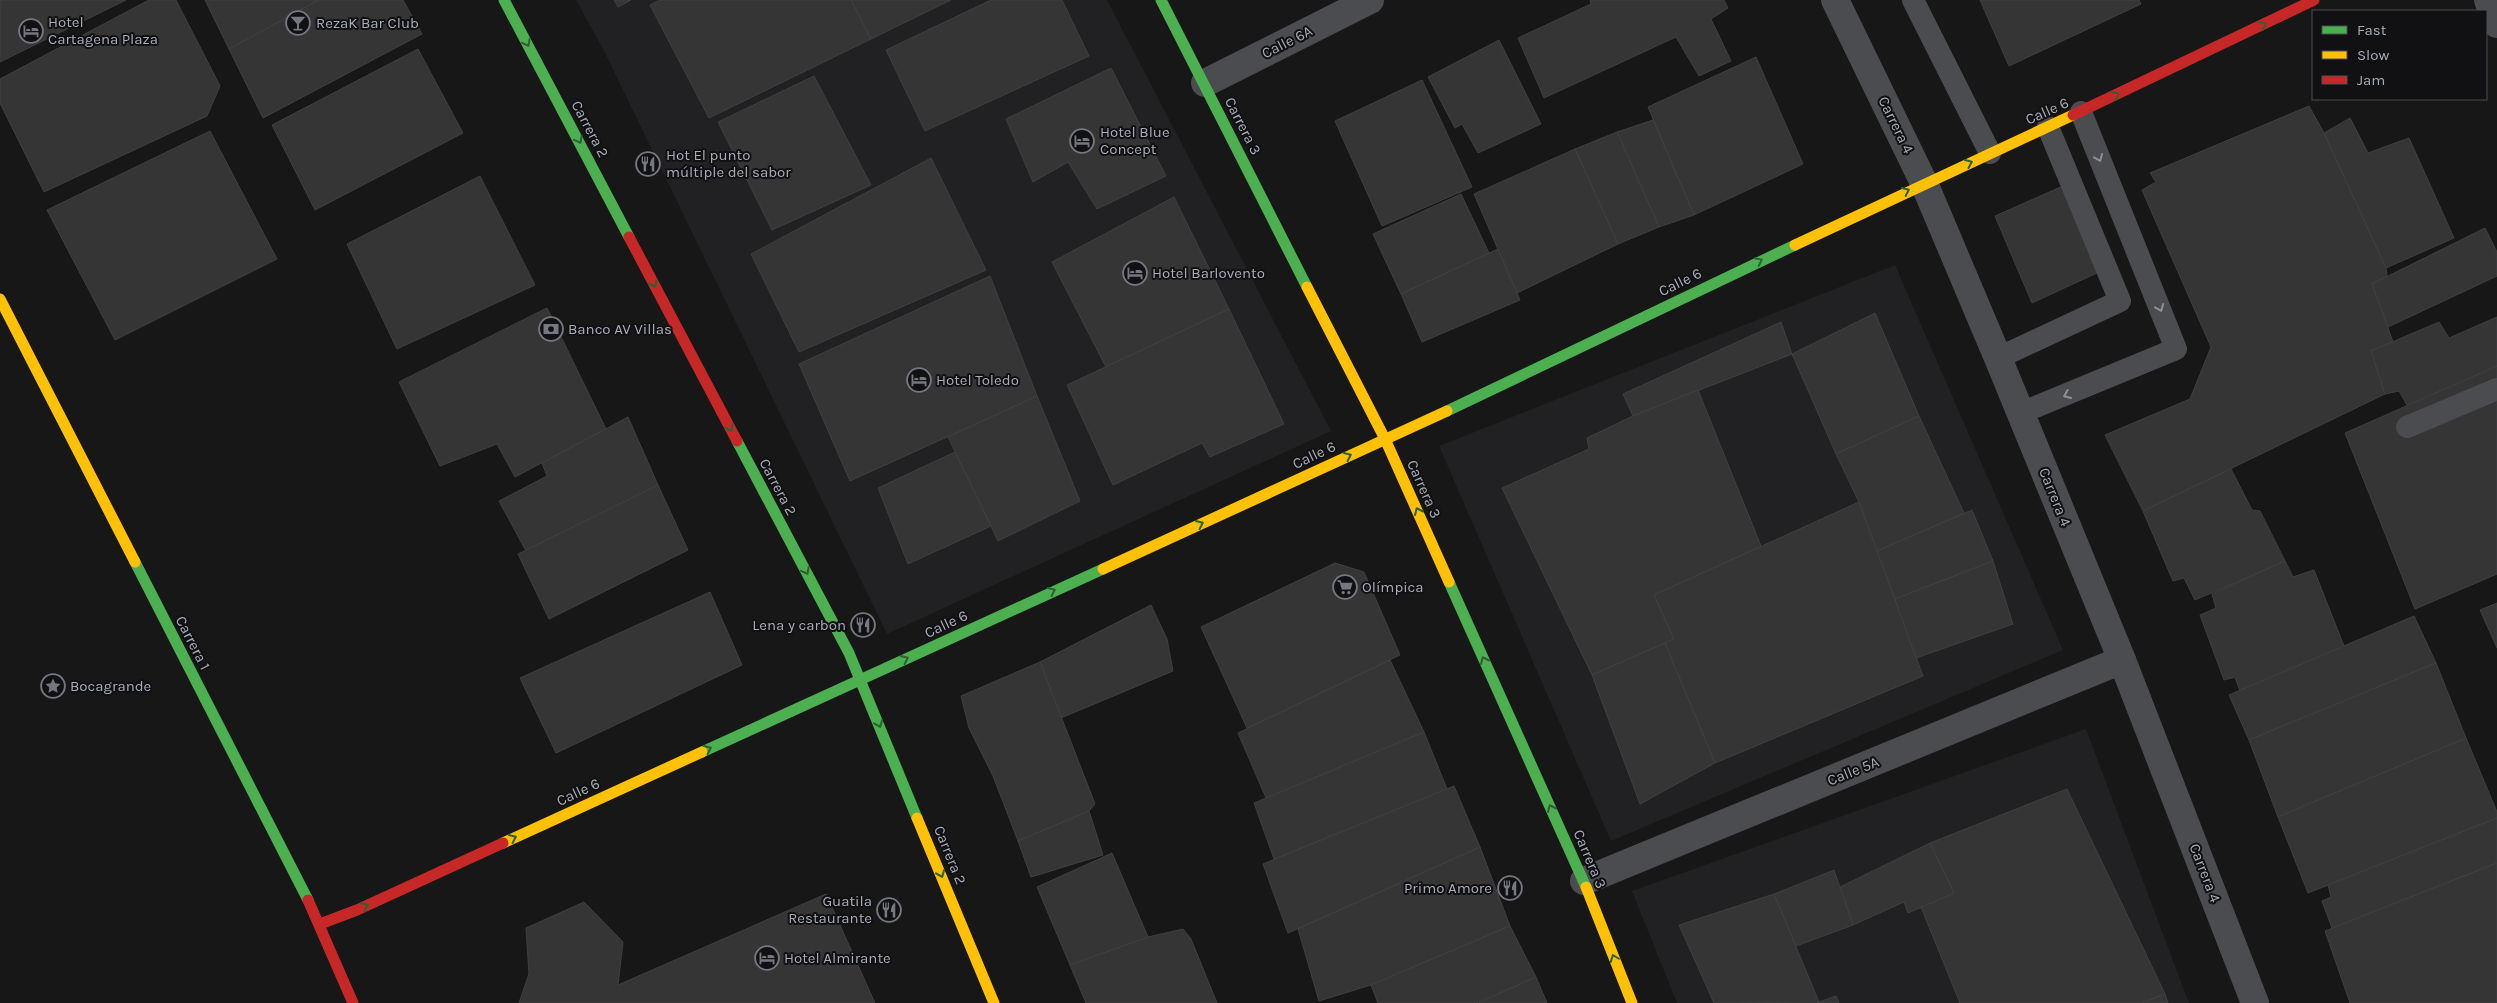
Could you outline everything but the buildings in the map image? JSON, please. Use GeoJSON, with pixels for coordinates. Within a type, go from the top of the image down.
{"type":"FeatureCollection","features":[{"type":"Feature","properties":{"kind":"street","name":"Carrera 2"},"geometry":{"type":"LineString","coordinates":[[504,0],[835,627],[860,679],[994,1003]]}},
{"type":"Feature","properties":{"kind":"street","name":"Carrera 3"},"geometry":{"type":"LineString","coordinates":[[1161,0],[1385,439],[1584,881],[1632,1003]]}},
{"type":"Feature","properties":{"kind":"street","name":"Calle 6A"},"geometry":{"type":"LineString","coordinates":[[1205,83],[1370,0]]}},
{"type":"Feature","properties":{"kind":"street","name":"Carrera 4"},"geometry":{"type":"LineString","coordinates":[[1835,0],[1924,183],[1998,358],[2122,660],[2256,1003]]}},
{"type":"Feature","properties":{"kind":"street","name":"Calle 6"},"geometry":{"type":"LineString","coordinates":[[320,924],[357,910],[1385,439],[1924,183],[2081,112],[2314,0]]}},
{"type":"Feature","properties":{"kind":"street"},"geometry":{"type":"LineString","coordinates":[[2488,0],[2497,24]]}},
{"type":"Feature","properties":{"kind":"street","name":"Carrera 1"},"geometry":{"type":"LineString","coordinates":[[0,299],[320,924],[353,1003]]}},
{"type":"Feature","properties":{"kind":"street","name":"Calle 5A"},"geometry":{"type":"LineString","coordinates":[[1584,881],[2122,660]]}},
{"type":"Feature","properties":{"kind":"lane"},"geometry":{"type":"LineString","coordinates":[[1913,0],[1990,154]]}},
{"type":"Feature","properties":{"kind":"lane"},"geometry":{"type":"LineString","coordinates":[[2021,413],[2176,350],[2081,112]]}},
{"type":"Feature","properties":{"kind":"lane"},"geometry":{"type":"LineString","coordinates":[[1998,358],[2120,301],[2048,127]]}},
{"type":"Feature","properties":{"kind":"lane"},"geometry":{"type":"LineString","coordinates":[[2407,427],[2497,389]]}},
{"type":"Feature","properties":{"kind":"shaded area"},"geometry":{"type":"Polygon","coordinates":[[[576,0],[1107,0],[1331,431],[887,634],[604,51],[576,0]]]}},
{"type":"Feature","properties":{"kind":"shaded area"},"geometry":{"type":"Polygon","coordinates":[[[1895,265],[2063,650],[1611,841],[1439,446],[1895,265]]]}},
{"type":"Feature","properties":{"kind":"shaded area"},"geometry":{"type":"Polygon","coordinates":[[[2086,729],[2189,1003],[1677,1003],[1632,891],[2086,729]]]}},
{"type":"Feature","properties":{"kind":"traffic: fast"},"geometry":{"type":"LineString","coordinates":[[504,0],[629,237]]}},
{"type":"Feature","properties":{"kind":"traffic: fast"},"geometry":{"type":"LineString","coordinates":[[1161,0],[1307,287]]}},
{"type":"Feature","properties":{"kind":"traffic: fast"},"geometry":{"type":"LineString","coordinates":[[1447,411],[1795,245]]}},
{"type":"Feature","properties":{"kind":"traffic: fast"},"geometry":{"type":"LineString","coordinates":[[737,441],[849,653],[917,818]]}},
{"type":"Feature","properties":{"kind":"traffic: fast"},"geometry":{"type":"LineString","coordinates":[[135,562],[308,900]]}},
{"type":"Feature","properties":{"kind":"traffic: fast"},"geometry":{"type":"LineString","coordinates":[[702,752],[1103,569]]}},
{"type":"Feature","properties":{"kind":"traffic: fast"},"geometry":{"type":"LineString","coordinates":[[1449,582],[1586,887]]}},
{"type":"Feature","properties":{"kind":"traffic: slow"},"geometry":{"type":"LineString","coordinates":[[1795,245],[2073,115]]}},
{"type":"Feature","properties":{"kind":"traffic: slow"},"geometry":{"type":"LineString","coordinates":[[1307,287],[1385,439],[1449,582]]}},
{"type":"Feature","properties":{"kind":"traffic: slow"},"geometry":{"type":"LineString","coordinates":[[0,299],[135,562]]}},
{"type":"Feature","properties":{"kind":"traffic: slow"},"geometry":{"type":"LineString","coordinates":[[1103,569],[1447,411]]}},
{"type":"Feature","properties":{"kind":"traffic: slow"},"geometry":{"type":"LineString","coordinates":[[503,843],[702,752]]}},
{"type":"Feature","properties":{"kind":"traffic: slow"},"geometry":{"type":"LineString","coordinates":[[917,818],[994,1003]]}},
{"type":"Feature","properties":{"kind":"traffic: slow"},"geometry":{"type":"LineString","coordinates":[[1586,887],[1632,1003]]}},
{"type":"Feature","properties":{"kind":"traffic: jam"},"geometry":{"type":"LineString","coordinates":[[2073,115],[2314,0]]}},
{"type":"Feature","properties":{"kind":"traffic: jam"},"geometry":{"type":"LineString","coordinates":[[629,237],[737,441]]}},
{"type":"Feature","properties":{"kind":"traffic: jam"},"geometry":{"type":"LineString","coordinates":[[320,924],[357,910],[503,843]]}},
{"type":"Feature","properties":{"kind":"traffic: jam"},"geometry":{"type":"LineString","coordinates":[[308,900],[353,1003]]}},
{"type":"Feature","properties":{"kind":"place","name":"RezaK Bar Club"},"geometry":{"type":"Point","coordinates":[298,23]}},
{"type":"Feature","properties":{"kind":"place","name":"Hotel Cartagena Plaza"},"geometry":{"type":"Point","coordinates":[31,31]}},
{"type":"Feature","properties":{"kind":"place","name":"Hotel Blue Concept"},"geometry":{"type":"Point","coordinates":[1082,141]}},
{"type":"Feature","properties":{"kind":"place","name":"Hot El punto múltiple del sabor"},"geometry":{"type":"Point","coordinates":[648,164]}},
{"type":"Feature","properties":{"kind":"place","name":"Hotel Barlovento"},"geometry":{"type":"Point","coordinates":[1135,273]}},
{"type":"Feature","properties":{"kind":"place","name":"Banco AV Villas"},"geometry":{"type":"Point","coordinates":[551,329]}},
{"type":"Feature","properties":{"kind":"place","name":"Hotel Toledo"},"geometry":{"type":"Point","coordinates":[919,380]}},
{"type":"Feature","properties":{"kind":"place","name":"Olímpica"},"geometry":{"type":"Point","coordinates":[1345,587]}},
{"type":"Feature","properties":{"kind":"place","name":"Lena y carbon"},"geometry":{"type":"Point","coordinates":[863,625]}},
{"type":"Feature","properties":{"kind":"place","name":"Bocagrande"},"geometry":{"type":"Point","coordinates":[53,686]}},
{"type":"Feature","properties":{"kind":"place","name":"Primo Amore"},"geometry":{"type":"Point","coordinates":[1510,888]}},
{"type":"Feature","properties":{"kind":"place","name":"Guatila Restaurante"},"geometry":{"type":"Point","coordinates":[889,910]}},
{"type":"Feature","properties":{"kind":"place","name":"Hotel Almirante"},"geometry":{"type":"Point","coordinates":[767,958]}}]}
